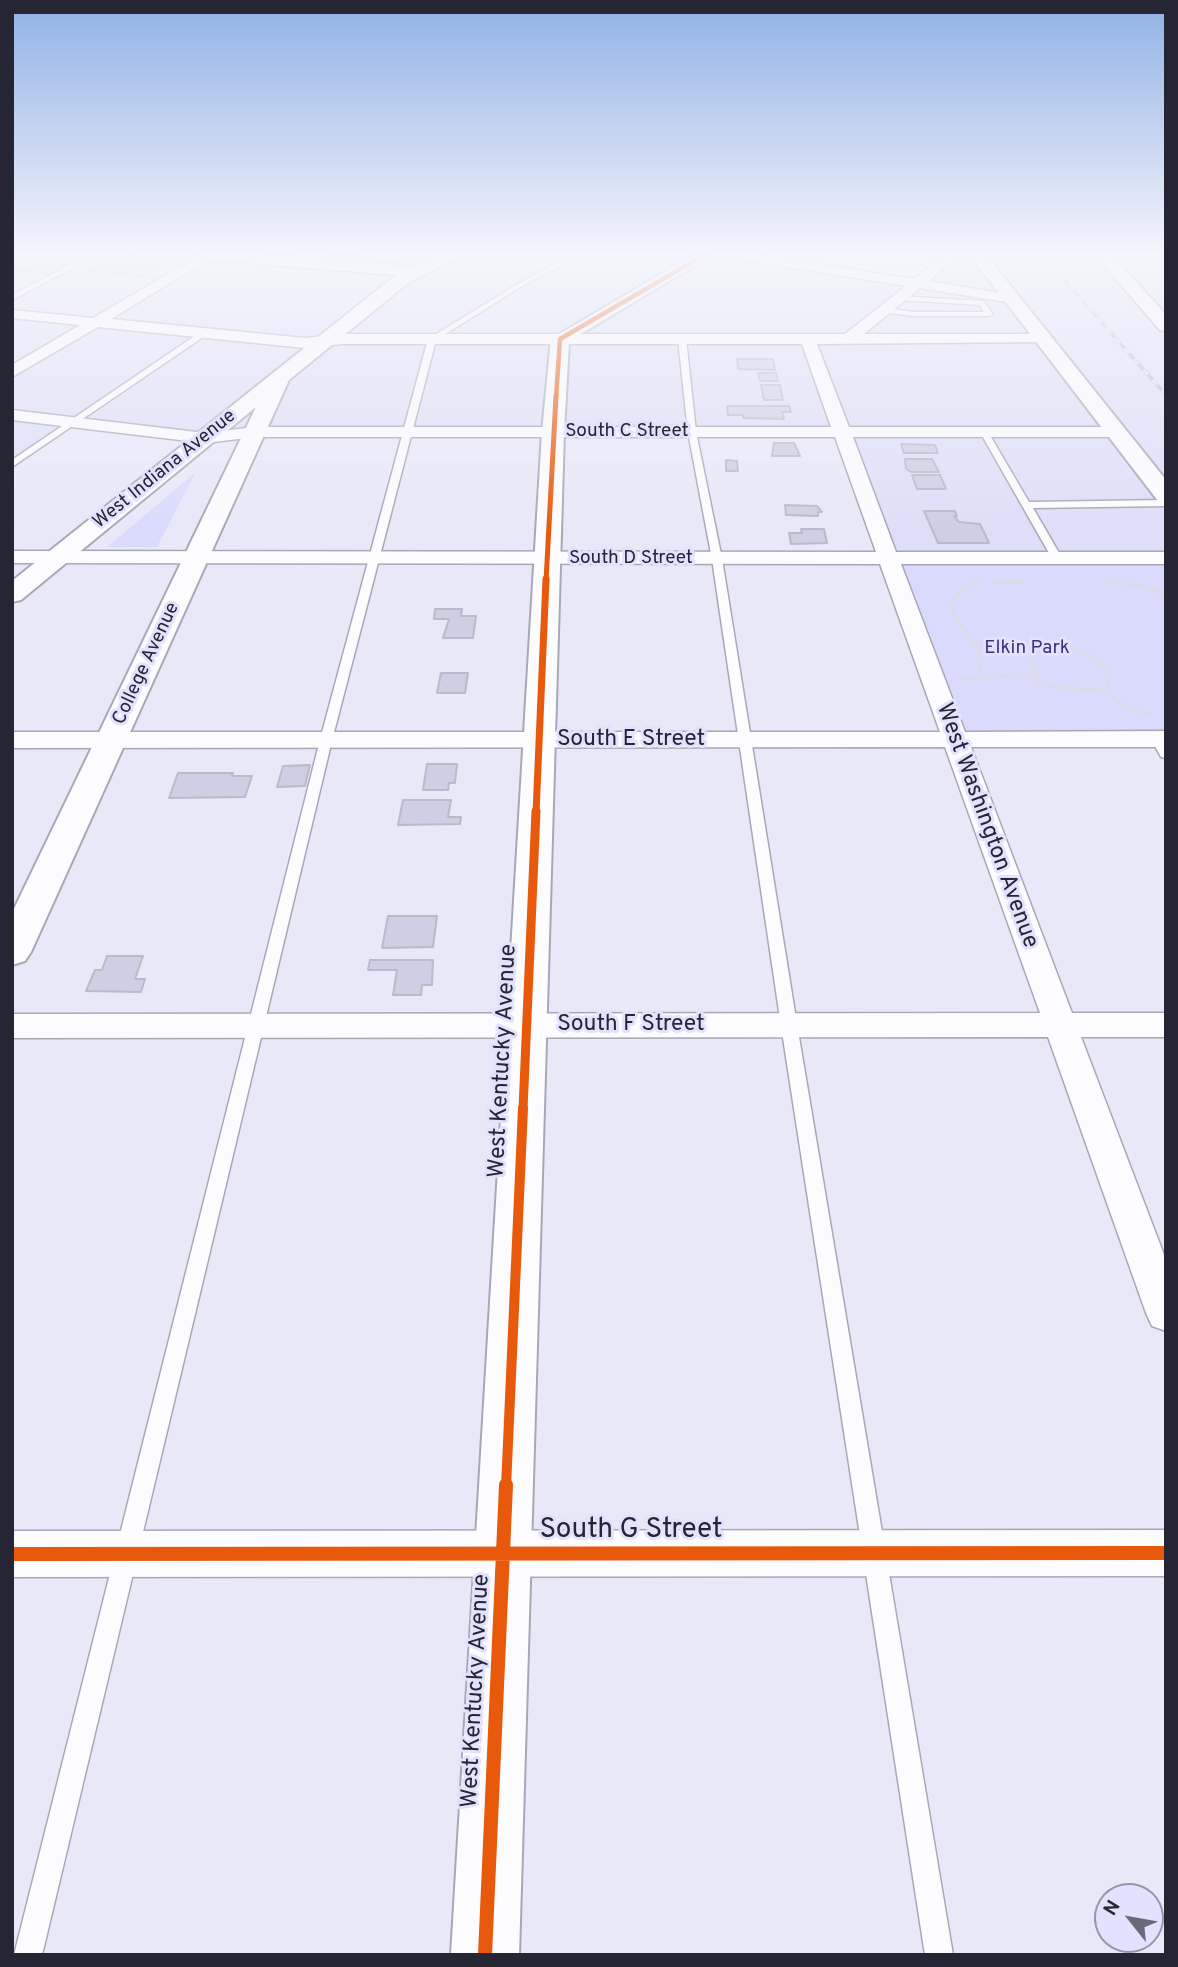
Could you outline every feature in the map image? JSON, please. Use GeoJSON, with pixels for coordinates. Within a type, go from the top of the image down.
{"type":"FeatureCollection","features":[{"type":"Feature","properties":{"kind":"street"},"geometry":{"type":"LineString","coordinates":[[12,372],[56,346]]}},
{"type":"Feature","properties":{"kind":"street","name":"West Indiana Avenue"},"geometry":{"type":"LineString","coordinates":[[12,594],[319,346]]}},
{"type":"Feature","properties":{"kind":"street","name":"West Kentucky Avenue"},"geometry":{"type":"LineString","coordinates":[[485,1955],[525,1025],[553,432],[559,346]]}},
{"type":"Feature","properties":{"kind":"street","name":"West Washington Avenue"},"geometry":{"type":"LineString","coordinates":[[810,346],[1166,1313]]}},
{"type":"Feature","properties":{"kind":"street"},"geometry":{"type":"LineString","coordinates":[[1049,346],[1166,496]]}},
{"type":"Feature","properties":{"kind":"street","name":"College Avenue"},"geometry":{"type":"LineString","coordinates":[[12,951],[281,376]]}},
{"type":"Feature","properties":{"kind":"street","name":"South C Street"},"geometry":{"type":"LineString","coordinates":[[12,415],[205,438],[255,432],[1118,432]]}},
{"type":"Feature","properties":{"kind":"street","name":"South D Street"},"geometry":{"type":"LineString","coordinates":[[12,557],[1166,558]]}},
{"type":"Feature","properties":{"kind":"street","name":"South E Street"},"geometry":{"type":"LineString","coordinates":[[12,740],[954,740],[1161,737]]}},
{"type":"Feature","properties":{"kind":"street","name":"South F Street"},"geometry":{"type":"LineString","coordinates":[[12,1026],[1166,1025]]}},
{"type":"Feature","properties":{"kind":"street","name":"South G Street"},"geometry":{"type":"LineString","coordinates":[[12,1554],[1166,1553]]}},
{"type":"Feature","properties":{"kind":"lane"},"geometry":{"type":"LineString","coordinates":[[12,464],[186,346]]}},
{"type":"Feature","properties":{"kind":"lane"},"geometry":{"type":"LineString","coordinates":[[28,1955],[326,740],[405,432],[430,346]]}},
{"type":"Feature","properties":{"kind":"lane"},"geometry":{"type":"LineString","coordinates":[[683,346],[692,432],[717,559],[939,1955]]}},
{"type":"Feature","properties":{"kind":"lane"},"geometry":{"type":"LineString","coordinates":[[984,432],[1057,558]]}},
{"type":"Feature","properties":{"kind":"lane"},"geometry":{"type":"LineString","coordinates":[[1025,505],[1166,503]]}},
{"type":"Feature","properties":{"kind":"path"},"geometry":{"type":"LineString","coordinates":[[1096,579],[1146,587],[1166,595]]}},
{"type":"Feature","properties":{"kind":"path"},"geometry":{"type":"LineString","coordinates":[[1037,581],[979,580],[956,593],[951,606],[956,621],[978,649],[980,674],[1027,677],[1053,687],[1107,691]]}},
{"type":"Feature","properties":{"kind":"path"},"geometry":{"type":"LineString","coordinates":[[1027,677],[1037,674],[1030,654],[1058,646],[1083,654],[1100,666],[1107,676],[1104,685],[1107,691],[1161,737]]}},
{"type":"Feature","properties":{"kind":"path"},"geometry":{"type":"LineString","coordinates":[[954,679],[958,691]]}},
{"type":"Feature","properties":{"kind":"shaded area"},"geometry":{"type":"Polygon","coordinates":[[[12,346],[1166,346],[1166,558],[888,558],[841,432],[203,437],[76,422],[12,466],[12,346]]]}},
{"type":"Feature","properties":{"kind":"green space"},"geometry":{"type":"Polygon","coordinates":[[[196,472],[157,547],[107,547],[196,472]]]}},
{"type":"Feature","properties":{"kind":"green space","name":"Elkin Park"},"geometry":{"type":"Polygon","coordinates":[[[887,558],[1166,559],[1166,739],[954,740],[887,558]]]}},
{"type":"Feature","properties":{"kind":"building"},"geometry":{"type":"Polygon","coordinates":[[[737,359],[773,359],[775,370],[738,369],[737,359]]]}},
{"type":"Feature","properties":{"kind":"building"},"geometry":{"type":"Polygon","coordinates":[[[758,373],[776,373],[778,381],[760,381],[758,373]]]}},
{"type":"Feature","properties":{"kind":"building"},"geometry":{"type":"Polygon","coordinates":[[[761,385],[780,385],[783,400],[764,400],[761,385]]]}},
{"type":"Feature","properties":{"kind":"building"},"geometry":{"type":"Polygon","coordinates":[[[727,406],[789,406],[791,412],[782,412],[784,419],[743,418],[743,415],[728,415],[727,406]]]}},
{"type":"Feature","properties":{"kind":"building"},"geometry":{"type":"Polygon","coordinates":[[[774,443],[794,443],[800,456],[772,456],[774,443]]]}},
{"type":"Feature","properties":{"kind":"building"},"geometry":{"type":"Polygon","coordinates":[[[901,444],[935,445],[938,453],[904,453],[901,444]]]}},
{"type":"Feature","properties":{"kind":"building"},"geometry":{"type":"Polygon","coordinates":[[[905,459],[932,459],[939,472],[911,472],[906,469],[905,459]]]}},
{"type":"Feature","properties":{"kind":"building"},"geometry":{"type":"Polygon","coordinates":[[[726,460],[737,461],[738,471],[726,471],[726,460]]]}},
{"type":"Feature","properties":{"kind":"building"},"geometry":{"type":"Polygon","coordinates":[[[912,475],[940,475],[946,489],[917,489],[912,475]]]}},
{"type":"Feature","properties":{"kind":"building"},"geometry":{"type":"Polygon","coordinates":[[[785,505],[817,506],[822,512],[818,512],[818,516],[786,515],[785,505]]]}},
{"type":"Feature","properties":{"kind":"building"},"geometry":{"type":"Polygon","coordinates":[[[924,511],[955,511],[957,516],[954,516],[959,522],[980,524],[989,543],[938,543],[924,511]]]}},
{"type":"Feature","properties":{"kind":"building"},"geometry":{"type":"Polygon","coordinates":[[[801,529],[824,529],[827,543],[791,544],[789,533],[802,533],[801,529]]]}},
{"type":"Feature","properties":{"kind":"building"},"geometry":{"type":"Polygon","coordinates":[[[435,609],[462,609],[461,616],[476,616],[473,638],[443,638],[449,619],[434,619],[435,609]]]}},
{"type":"Feature","properties":{"kind":"building"},"geometry":{"type":"Polygon","coordinates":[[[441,673],[468,673],[465,693],[437,693],[441,673]]]}},
{"type":"Feature","properties":{"kind":"building"},"geometry":{"type":"Polygon","coordinates":[[[427,764],[457,764],[455,783],[449,783],[448,790],[423,790],[427,764]]]}},
{"type":"Feature","properties":{"kind":"building"},"geometry":{"type":"Polygon","coordinates":[[[310,765],[305,786],[277,787],[283,766],[310,765]]]}},
{"type":"Feature","properties":{"kind":"building"},"geometry":{"type":"Polygon","coordinates":[[[178,773],[233,773],[232,776],[252,776],[245,797],[169,798],[178,773]]]}},
{"type":"Feature","properties":{"kind":"building"},"geometry":{"type":"Polygon","coordinates":[[[403,800],[451,800],[448,817],[461,817],[460,824],[398,825],[403,800]]]}},
{"type":"Feature","properties":{"kind":"building"},"geometry":{"type":"Polygon","coordinates":[[[388,916],[437,916],[433,947],[382,948],[388,916]]]}},
{"type":"Feature","properties":{"kind":"building"},"geometry":{"type":"Polygon","coordinates":[[[107,956],[143,956],[135,979],[145,979],[141,992],[86,991],[95,970],[102,970],[107,956]]]}},
{"type":"Feature","properties":{"kind":"building"},"geometry":{"type":"Polygon","coordinates":[[[370,960],[433,960],[432,985],[422,985],[421,995],[393,995],[397,970],[368,970],[370,960]]]}},
{"type":"Feature","properties":{"kind":"railway"},"geometry":{"type":"LineString","coordinates":[[1122,346],[1166,395]]}},
{"type":"Feature","properties":{"kind":"cycle path"},"geometry":{"type":"LineString","coordinates":[[485,1955],[553,432],[559,346]]}},
{"type":"Feature","properties":{"kind":"cycle path"},"geometry":{"type":"LineString","coordinates":[[12,1554],[1166,1553]]}}]}
